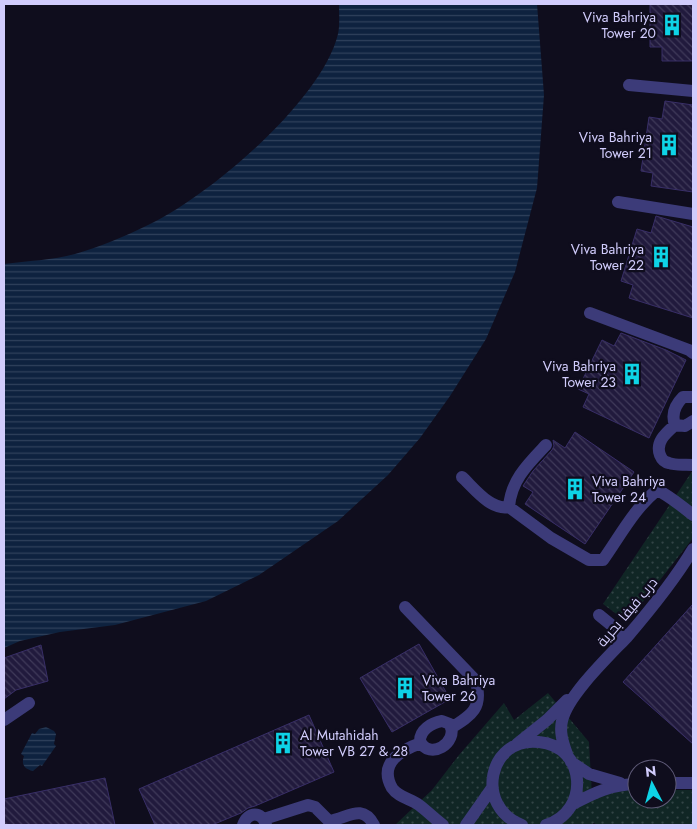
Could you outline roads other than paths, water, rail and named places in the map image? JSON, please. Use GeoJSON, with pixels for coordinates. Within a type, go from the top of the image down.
{"type":"FeatureCollection","features":[{"type":"Feature","properties":{"kind":"street"},"geometry":{"type":"LineString","coordinates":[[629,85],[693,91]]}},
{"type":"Feature","properties":{"kind":"street"},"geometry":{"type":"LineString","coordinates":[[618,202],[693,214]]}},
{"type":"Feature","properties":{"kind":"street"},"geometry":{"type":"LineString","coordinates":[[590,313],[689,350],[693,354]]}},
{"type":"Feature","properties":{"kind":"street"},"geometry":{"type":"LineString","coordinates":[[675,425],[673,412],[679,401],[683,397],[693,397]]}},
{"type":"Feature","properties":{"kind":"street"},"geometry":{"type":"LineString","coordinates":[[693,421],[688,425],[675,425],[664,435],[659,444],[659,452],[666,463],[693,465]]}},
{"type":"Feature","properties":{"kind":"street"},"geometry":{"type":"LineString","coordinates":[[509,507],[510,494],[521,472],[546,445]]}},
{"type":"Feature","properties":{"kind":"street"},"geometry":{"type":"LineString","coordinates":[[462,477],[488,501],[500,508],[509,507],[540,528],[551,538],[589,560],[603,560],[632,515],[647,497],[656,490],[667,494],[676,503],[693,514]]}},
{"type":"Feature","properties":{"kind":"street","name":"درب فيفا بحرية"},"geometry":{"type":"LineString","coordinates":[[492,788],[492,780],[497,764],[507,751],[579,690],[626,637],[680,571],[693,549]]}},
{"type":"Feature","properties":{"kind":"street"},"geometry":{"type":"LineString","coordinates":[[405,607],[476,681],[479,693],[477,705],[469,717],[451,728]]}},
{"type":"Feature","properties":{"kind":"street"},"geometry":{"type":"LineString","coordinates":[[600,615],[626,637]]}},
{"type":"Feature","properties":{"kind":"street","name":"درب فيفا بحرية"},"geometry":{"type":"LineString","coordinates":[[567,815],[578,783],[575,768],[562,738],[562,721],[566,710],[579,690]]}},
{"type":"Feature","properties":{"kind":"street"},"geometry":{"type":"LineString","coordinates":[[4,720],[29,704]]}},
{"type":"Feature","properties":{"kind":"street"},"geometry":{"type":"LineString","coordinates":[[446,722],[451,728],[452,737],[442,747],[429,750],[420,743],[422,733],[432,724],[446,722]]}},
{"type":"Feature","properties":{"kind":"street"},"geometry":{"type":"LineString","coordinates":[[514,747],[522,743],[539,742],[555,746],[589,774],[627,783]]}},
{"type":"Feature","properties":{"kind":"street"},"geometry":{"type":"LineString","coordinates":[[420,743],[403,750],[393,759],[388,770],[389,779],[396,793],[418,804],[443,825]]}},
{"type":"Feature","properties":{"kind":"street"},"geometry":{"type":"LineString","coordinates":[[677,783],[693,783]]}},
{"type":"Feature","properties":{"kind":"street"},"geometry":{"type":"LineString","coordinates":[[546,825],[567,815],[596,791],[627,785]]}},
{"type":"Feature","properties":{"kind":"street"},"geometry":{"type":"LineString","coordinates":[[492,788],[495,800],[501,811],[514,825]]}},
{"type":"Feature","properties":{"kind":"street"},"geometry":{"type":"LineString","coordinates":[[466,825],[492,788]]}},
{"type":"Feature","properties":{"kind":"street"},"geometry":{"type":"LineString","coordinates":[[244,825],[247,818],[252,815],[259,815],[265,822],[286,819],[308,805],[315,807],[330,821],[341,819],[352,813],[361,813],[369,817],[374,825]]}},
{"type":"Feature","properties":{"kind":"water"},"geometry":{"type":"Polygon","coordinates":[[[339,4],[537,4],[544,95],[537,188],[515,272],[486,339],[450,396],[420,438],[388,475],[338,521],[259,575],[206,601],[115,625],[60,632],[20,641],[4,648],[4,264],[67,256],[120,238],[171,213],[229,171],[286,117],[310,88],[328,60],[338,34],[339,4]]]}},
{"type":"Feature","properties":{"kind":"water"},"geometry":{"type":"Polygon","coordinates":[[[46,727],[56,734],[54,744],[56,746],[42,766],[40,765],[33,771],[27,769],[24,766],[24,756],[21,754],[32,733],[35,734],[39,729],[46,727]]]}},
{"type":"Feature","properties":{"kind":"place","name":"Viva Bahriya Tower 20"},"geometry":{"type":"Point","coordinates":[672,25]}},
{"type":"Feature","properties":{"kind":"place","name":"Viva Bahriya Tower 21"},"geometry":{"type":"Point","coordinates":[669,145]}},
{"type":"Feature","properties":{"kind":"place","name":"Viva Bahriya Tower 22"},"geometry":{"type":"Point","coordinates":[661,257]}},
{"type":"Feature","properties":{"kind":"place","name":"Viva Bahriya Tower 23"},"geometry":{"type":"Point","coordinates":[632,374]}},
{"type":"Feature","properties":{"kind":"place","name":"Viva Bahriya Tower 24"},"geometry":{"type":"Point","coordinates":[575,489]}},
{"type":"Feature","properties":{"kind":"place","name":"Viva Bahriya Tower 26"},"geometry":{"type":"Point","coordinates":[405,688]}},
{"type":"Feature","properties":{"kind":"place","name":"Al Mutahidah Tower VB 27 & 28"},"geometry":{"type":"Point","coordinates":[283,743]}}]}
